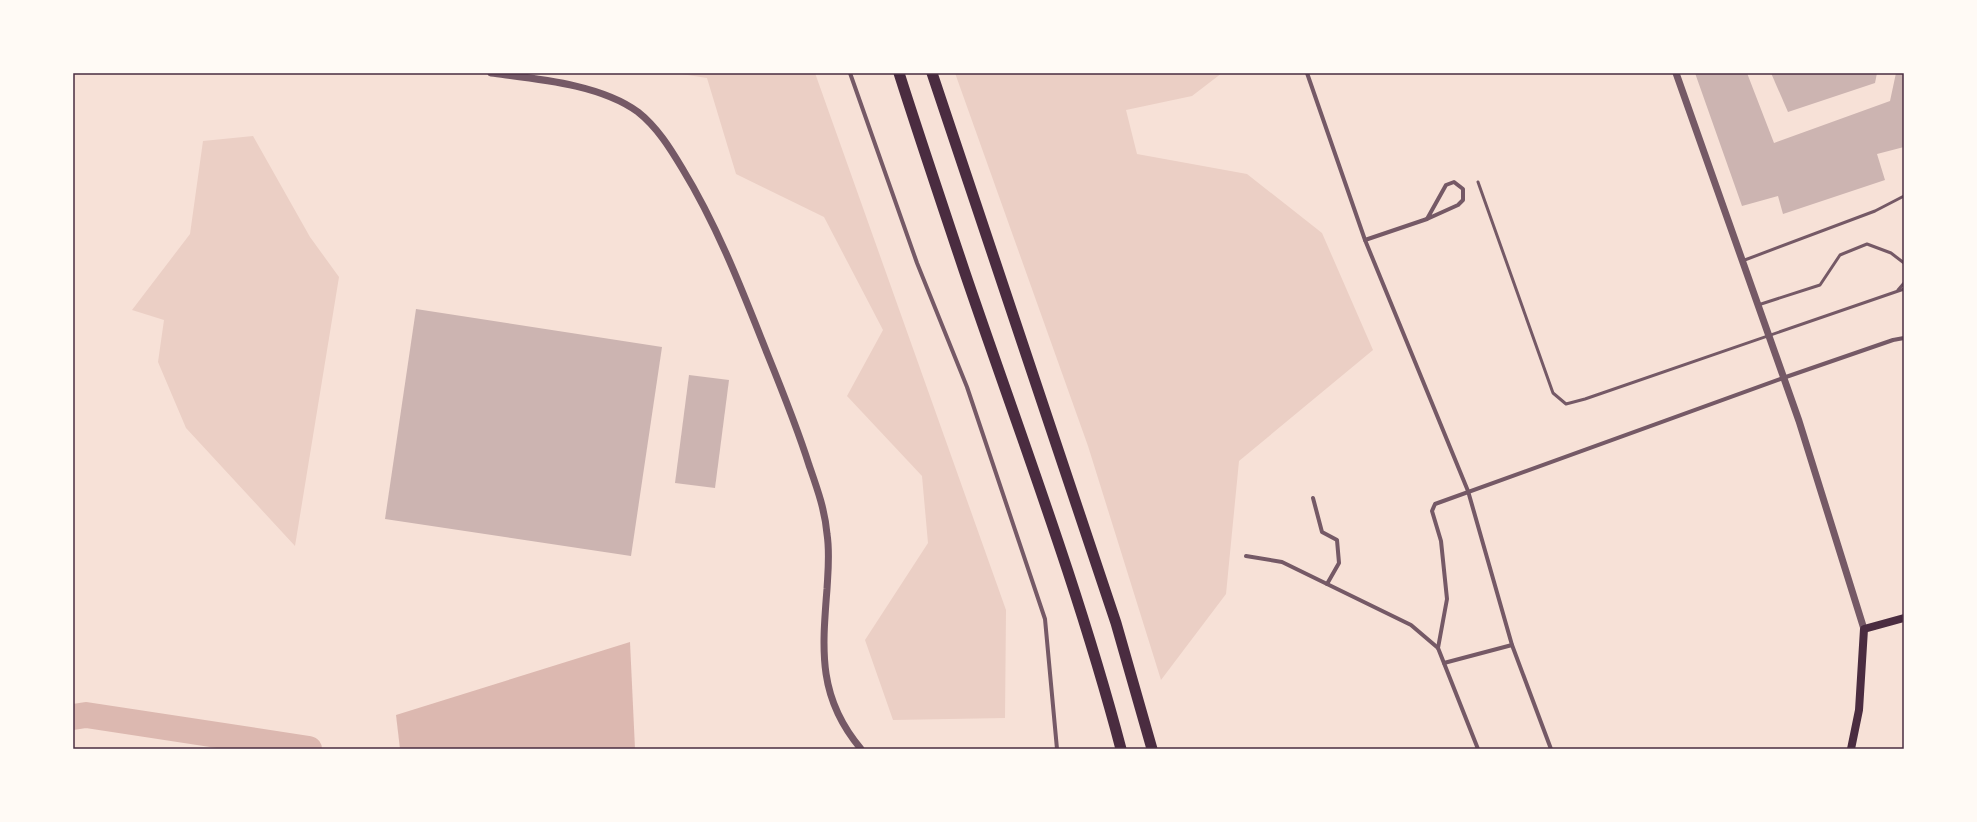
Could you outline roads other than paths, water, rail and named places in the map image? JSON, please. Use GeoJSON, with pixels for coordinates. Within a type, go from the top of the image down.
{"type":"FeatureCollection","features":[{"type":"Feature","properties":{"kind":"highway"},"geometry":{"type":"LineString","coordinates":[[899,73],[964,270],[1068,569],[1104,687],[1121,749]]}},
{"type":"Feature","properties":{"kind":"highway"},"geometry":{"type":"LineString","coordinates":[[932,73],[1116,623],[1152,749]]}},
{"type":"Feature","properties":{"kind":"main road"},"geometry":{"type":"LineString","coordinates":[[1851,749],[1859,710],[1864,629],[1904,618]]}},
{"type":"Feature","properties":{"kind":"street"},"geometry":{"type":"LineString","coordinates":[[491,73],[581,88],[613,98],[638,112],[665,140],[693,186],[731,264],[796,424],[825,510],[829,550],[823,634],[825,672],[832,705],[848,734],[861,749]]}},
{"type":"Feature","properties":{"kind":"street"},"geometry":{"type":"LineString","coordinates":[[850,73],[917,263],[967,387],[1045,619],[1057,749]]}},
{"type":"Feature","properties":{"kind":"street"},"geometry":{"type":"LineString","coordinates":[[1307,73],[1365,240],[1468,491],[1512,645],[1551,749]]}},
{"type":"Feature","properties":{"kind":"street"},"geometry":{"type":"LineString","coordinates":[[1676,73],[1799,421],[1864,629]]}},
{"type":"Feature","properties":{"kind":"street"},"geometry":{"type":"LineString","coordinates":[[1365,240],[1427,219],[1458,205],[1463,200],[1463,189],[1454,182],[1446,185],[1427,219]]}},
{"type":"Feature","properties":{"kind":"street"},"geometry":{"type":"LineString","coordinates":[[1438,648],[1447,599],[1441,542],[1432,511],[1435,504],[1783,378],[1893,340],[1904,338]]}},
{"type":"Feature","properties":{"kind":"street"},"geometry":{"type":"LineString","coordinates":[[1313,498],[1322,532],[1337,540],[1339,563],[1326,584]]}},
{"type":"Feature","properties":{"kind":"street"},"geometry":{"type":"LineString","coordinates":[[1246,556],[1282,562],[1412,625],[1438,648],[1478,749]]}},
{"type":"Feature","properties":{"kind":"street"},"geometry":{"type":"LineString","coordinates":[[1444,663],[1512,645]]}},
{"type":"Feature","properties":{"kind":"lane"},"geometry":{"type":"LineString","coordinates":[[1478,182],[1553,393],[1566,404],[1585,399],[1898,290],[1904,290]]}},
{"type":"Feature","properties":{"kind":"lane"},"geometry":{"type":"LineString","coordinates":[[1742,261],[1875,211],[1904,196]]}},
{"type":"Feature","properties":{"kind":"lane"},"geometry":{"type":"LineString","coordinates":[[1758,305],[1820,285],[1840,255],[1866,244],[1891,253],[1904,263]]}},
{"type":"Feature","properties":{"kind":"lane"},"geometry":{"type":"LineString","coordinates":[[1898,290],[1904,284]]}},
{"type":"Feature","properties":{"kind":"waterway"},"geometry":{"type":"LineString","coordinates":[[73,717],[86,715],[309,749]]}}]}
